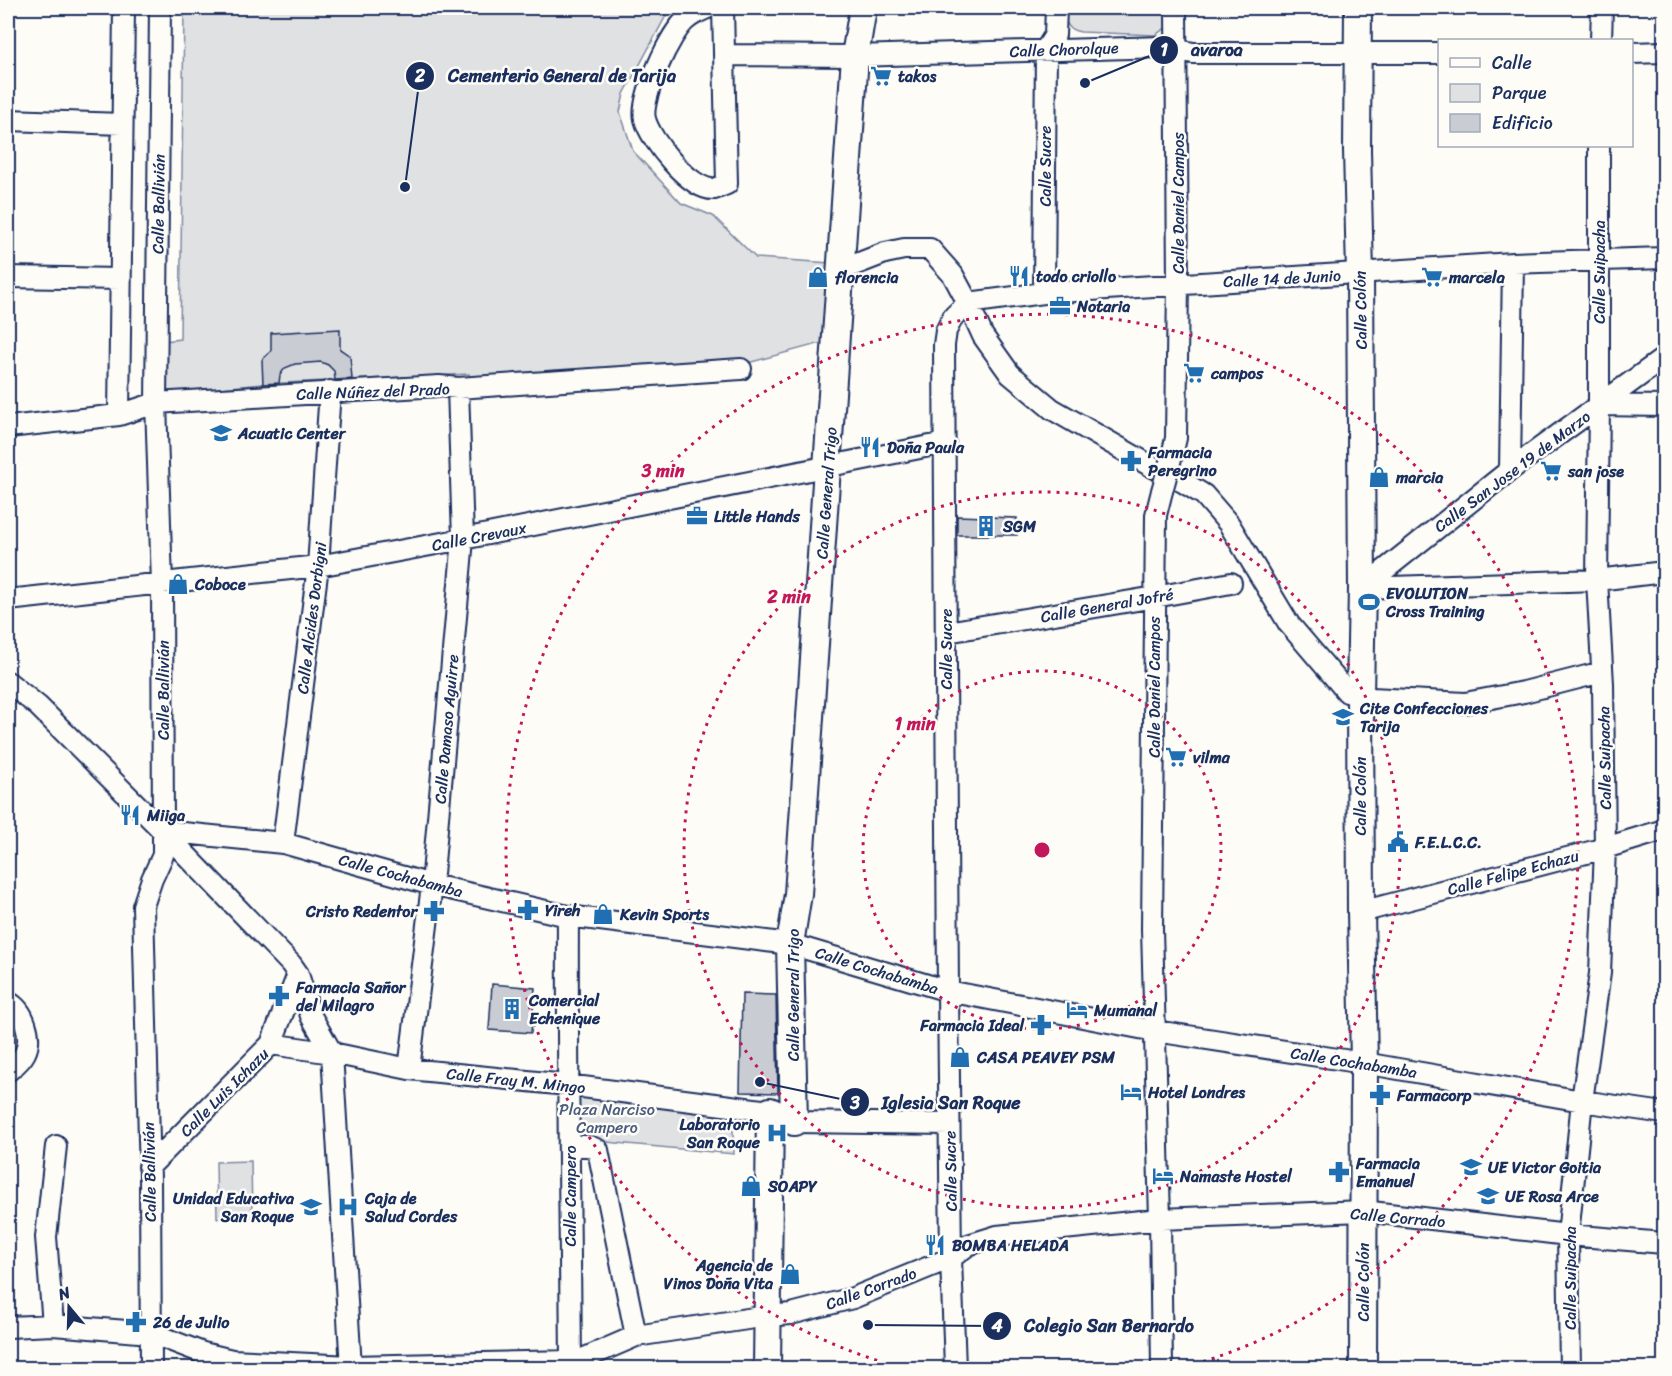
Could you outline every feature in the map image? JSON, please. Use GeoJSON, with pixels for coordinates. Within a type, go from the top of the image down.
{"type":"FeatureCollection","features":[{"type":"Feature","properties":{"kind":"main road","name":"Calle General Trigo"},"geometry":{"type":"LineString","coordinates":[[794,1122],[790,944],[798,894],[855,56],[863,8]]}},
{"type":"Feature","properties":{"kind":"main road","name":"Calle Colón"},"geometry":{"type":"LineString","coordinates":[[1358,8],[1357,150],[1362,588],[1361,912],[1364,1063],[1363,1368]]}},
{"type":"Feature","properties":{"kind":"main road","name":"Calle Fray M. Mingo"},"geometry":{"type":"LineString","coordinates":[[770,1111],[794,1122]]}},
{"type":"Feature","properties":{"kind":"main road"},"geometry":{"type":"LineString","coordinates":[[767,1368],[770,1111]]}},
{"type":"Feature","properties":{"kind":"street"},"geometry":{"type":"LineString","coordinates":[[119,415],[124,8]]}},
{"type":"Feature","properties":{"kind":"street","name":"Calle Ballivián"},"geometry":{"type":"LineString","coordinates":[[151,1368],[143,906],[163,855],[164,831],[162,584],[156,403],[160,8]]}},
{"type":"Feature","properties":{"kind":"street"},"geometry":{"type":"LineString","coordinates":[[707,8],[687,19],[674,34],[659,62],[645,107],[645,120],[671,162],[683,174],[703,187],[713,189],[727,184],[723,8]]}},
{"type":"Feature","properties":{"kind":"street","name":"Calle Sucre"},"geometry":{"type":"LineString","coordinates":[[1044,293],[1046,49],[1055,35],[1056,8]]}},
{"type":"Feature","properties":{"kind":"street","name":"Calle Daniel Campos"},"geometry":{"type":"LineString","coordinates":[[1162,1368],[1152,929],[1155,597],[1156,515],[1176,438],[1178,284],[1176,8]]}},
{"type":"Feature","properties":{"kind":"street"},"geometry":{"type":"LineString","coordinates":[[1601,39],[1602,8]]}},
{"type":"Feature","properties":{"kind":"street","name":"Calle Chorolque"},"geometry":{"type":"LineString","coordinates":[[724,55],[855,56],[1164,46],[1192,53],[1438,53]]}},
{"type":"Feature","properties":{"kind":"street"},"geometry":{"type":"LineString","coordinates":[[1633,53],[1665,52]]}},
{"type":"Feature","properties":{"kind":"street"},"geometry":{"type":"LineString","coordinates":[[8,120],[122,124]]}},
{"type":"Feature","properties":{"kind":"street","name":"Calle Suipacha"},"geometry":{"type":"LineString","coordinates":[[1570,1368],[1568,1235],[1582,1101],[1600,973],[1605,848],[1602,672],[1597,580],[1599,147]]}},
{"type":"Feature","properties":{"kind":"street"},"geometry":{"type":"LineString","coordinates":[[841,270],[885,253],[904,249],[930,249],[953,275],[983,336],[1010,374],[1052,409],[1204,495],[1229,524],[1289,624],[1347,692],[1372,698],[1465,703],[1524,692],[1602,672]]}},
{"type":"Feature","properties":{"kind":"street","name":"Calle 14 de Junio"},"geometry":{"type":"LineString","coordinates":[[1044,293],[1513,263],[1665,258]]}},
{"type":"Feature","properties":{"kind":"street"},"geometry":{"type":"LineString","coordinates":[[1510,471],[1513,263]]}},
{"type":"Feature","properties":{"kind":"street"},"geometry":{"type":"LineString","coordinates":[[8,277],[120,279]]}},
{"type":"Feature","properties":{"kind":"street"},"geometry":{"type":"LineString","coordinates":[[968,303],[1044,293]]}},
{"type":"Feature","properties":{"kind":"street","name":"Calle Sucre"},"geometry":{"type":"LineString","coordinates":[[955,1368],[949,1124],[944,345],[946,331],[953,317],[968,303]]}},
{"type":"Feature","properties":{"kind":"street","name":"Calle San Jose 19 de Marzo"},"geometry":{"type":"LineString","coordinates":[[1362,588],[1510,471],[1665,358]]}},
{"type":"Feature","properties":{"kind":"street","name":"Calle Núñez del Prado"},"geometry":{"type":"LineString","coordinates":[[8,427],[119,415],[156,403],[330,391],[439,386],[458,388],[741,369]]}},
{"type":"Feature","properties":{"kind":"street","name":"Calle Damaso Aguirre"},"geometry":{"type":"LineString","coordinates":[[409,1069],[432,885],[463,540],[458,388]]}},
{"type":"Feature","properties":{"kind":"street","name":"Calle Alcides Dorbigni"},"geometry":{"type":"LineString","coordinates":[[283,843],[318,566],[330,391]]}},
{"type":"Feature","properties":{"kind":"street"},"geometry":{"type":"LineString","coordinates":[[1599,405],[1665,406]]}},
{"type":"Feature","properties":{"kind":"street","name":"Calle Crevaux"},"geometry":{"type":"LineString","coordinates":[[8,600],[318,566],[463,540],[945,443]]}},
{"type":"Feature","properties":{"kind":"street"},"geometry":{"type":"LineString","coordinates":[[1362,588],[1597,580],[1665,572]]}},
{"type":"Feature","properties":{"kind":"street","name":"Calle General Jofré"},"geometry":{"type":"LineString","coordinates":[[947,632],[1231,583]]}},
{"type":"Feature","properties":{"kind":"street"},"geometry":{"type":"LineString","coordinates":[[8,682],[38,706],[164,831],[298,974],[311,1016],[332,1053],[351,1367]]}},
{"type":"Feature","properties":{"kind":"street","name":"Calle Felipe Echazu"},"geometry":{"type":"LineString","coordinates":[[1361,912],[1665,830]]}},
{"type":"Feature","properties":{"kind":"street","name":"Calle Cochabamba"},"geometry":{"type":"LineString","coordinates":[[164,831],[283,843],[432,885],[568,915],[790,944],[948,991],[1155,1031],[1665,1113]]}},
{"type":"Feature","properties":{"kind":"street","name":"Calle Campero"},"geometry":{"type":"LineString","coordinates":[[568,915],[567,1085],[570,1146],[571,1365]]}},
{"type":"Feature","properties":{"kind":"street","name":"Calle Luis Ichazu"},"geometry":{"type":"LineString","coordinates":[[149,1167],[271,1044],[298,974]]}},
{"type":"Feature","properties":{"kind":"street"},"geometry":{"type":"LineString","coordinates":[[8,1002],[20,1013],[28,1038],[25,1053],[8,1071]]}},
{"type":"Feature","properties":{"kind":"street","name":"Calle Fray M. Mingo"},"geometry":{"type":"LineString","coordinates":[[271,1044],[332,1053],[409,1069],[567,1085],[770,1111]]}},
{"type":"Feature","properties":{"kind":"street","name":"Calle Fray M. Mingo"},"geometry":{"type":"LineString","coordinates":[[794,1122],[949,1124]]}},
{"type":"Feature","properties":{"kind":"street"},"geometry":{"type":"LineString","coordinates":[[53,1325],[46,1237],[56,1146]]}},
{"type":"Feature","properties":{"kind":"street"},"geometry":{"type":"LineString","coordinates":[[570,1146],[589,1146],[598,1150],[636,1336]]}},
{"type":"Feature","properties":{"kind":"street","name":"Calle Corrado"},"geometry":{"type":"LineString","coordinates":[[8,1327],[53,1325],[151,1333],[203,1353],[232,1360],[351,1367],[571,1365],[636,1336],[791,1314],[853,1298],[951,1258],[968,1245],[997,1236],[1160,1219],[1363,1211],[1568,1235],[1665,1243]]}},
{"type":"Feature","properties":{"kind":"green space"},"geometry":{"type":"Polygon","coordinates":[[[184,8],[673,8],[668,12],[624,94],[620,112],[633,151],[681,203],[713,216],[756,258],[831,263],[825,342],[744,364],[470,381],[469,374],[263,384],[166,393],[165,341],[180,339],[184,8]]]}},
{"type":"Feature","properties":{"kind":"green space"},"geometry":{"type":"Polygon","coordinates":[[[1064,8],[1170,8],[1170,22],[1166,28],[1155,35],[1081,32],[1069,27],[1064,8]]]}},
{"type":"Feature","properties":{"kind":"green space","name":"Plaza Narciso Campero"},"geometry":{"type":"Polygon","coordinates":[[[577,1090],[732,1112],[734,1154],[574,1139],[577,1090]]]}},
{"type":"Feature","properties":{"kind":"green space"},"geometry":{"type":"Polygon","coordinates":[[[251,1161],[252,1217],[217,1218],[216,1162],[251,1161]]]}},
{"type":"Feature","properties":{"kind":"building"},"geometry":{"type":"Polygon","coordinates":[[[340,329],[340,349],[350,356],[352,379],[335,380],[334,371],[321,362],[295,364],[285,368],[280,375],[279,383],[263,384],[262,360],[271,351],[271,333],[340,329]]]}},
{"type":"Feature","properties":{"kind":"building","name":"SGM"},"geometry":{"type":"Polygon","coordinates":[[[957,516],[1017,518],[1017,535],[957,535],[957,516]]]}},
{"type":"Feature","properties":{"kind":"building","name":"Comercial Echenique"},"geometry":{"type":"Polygon","coordinates":[[[492,984],[535,988],[531,1033],[489,1030],[492,984]]]}},
{"type":"Feature","properties":{"kind":"building"},"geometry":{"type":"Polygon","coordinates":[[[742,994],[776,995],[778,1093],[740,1092],[742,994]]]}},
{"type":"Feature","properties":{"kind":"place","name":"takos"},"geometry":{"type":"Point","coordinates":[881,76]}},
{"type":"Feature","properties":{"kind":"place","name":"avaroa"},"geometry":{"type":"Point","coordinates":[1085,83]}},
{"type":"Feature","properties":{"kind":"place","name":"Cementerio General de Tarija"},"geometry":{"type":"Point","coordinates":[405,187]}},
{"type":"Feature","properties":{"kind":"place","name":"todo criollo"},"geometry":{"type":"Point","coordinates":[1019,276]}},
{"type":"Feature","properties":{"kind":"place","name":"florencia"},"geometry":{"type":"Point","coordinates":[818,277]}},
{"type":"Feature","properties":{"kind":"place","name":"marcela"},"geometry":{"type":"Point","coordinates":[1432,277]}},
{"type":"Feature","properties":{"kind":"place","name":"Notaria"},"geometry":{"type":"Point","coordinates":[1060,306]}},
{"type":"Feature","properties":{"kind":"place","name":"campos"},"geometry":{"type":"Point","coordinates":[1194,373]}},
{"type":"Feature","properties":{"kind":"place","name":"Acuatic Center"},"geometry":{"type":"Point","coordinates":[221,433]}},
{"type":"Feature","properties":{"kind":"place","name":"Doña Paula"},"geometry":{"type":"Point","coordinates":[870,447]}},
{"type":"Feature","properties":{"kind":"place","name":"Farmacia Peregrino"},"geometry":{"type":"Point","coordinates":[1131,461]}},
{"type":"Feature","properties":{"kind":"place","name":"san jose"},"geometry":{"type":"Point","coordinates":[1551,471]}},
{"type":"Feature","properties":{"kind":"place","name":"marcia"},"geometry":{"type":"Point","coordinates":[1379,477]}},
{"type":"Feature","properties":{"kind":"place","name":"Little Hands"},"geometry":{"type":"Point","coordinates":[697,516]}},
{"type":"Feature","properties":{"kind":"place","name":"SGM"},"geometry":{"type":"Point","coordinates":[986,526]}},
{"type":"Feature","properties":{"kind":"place","name":"Coboce"},"geometry":{"type":"Point","coordinates":[178,584]}},
{"type":"Feature","properties":{"kind":"place","name":"EVOLUTION Cross Training"},"geometry":{"type":"Point","coordinates":[1369,602]}},
{"type":"Feature","properties":{"kind":"place","name":"Cite Confecciones Tarija"},"geometry":{"type":"Point","coordinates":[1343,717]}},
{"type":"Feature","properties":{"kind":"place","name":"vilma"},"geometry":{"type":"Point","coordinates":[1176,757]}},
{"type":"Feature","properties":{"kind":"place","name":"Miiga"},"geometry":{"type":"Point","coordinates":[130,815]}},
{"type":"Feature","properties":{"kind":"place","name":"F.E.L.C.C."},"geometry":{"type":"Point","coordinates":[1398,842]}},
{"type":"Feature","properties":{"kind":"place","name":"Yireh"},"geometry":{"type":"Point","coordinates":[528,910]}},
{"type":"Feature","properties":{"kind":"place","name":"Cristo Redentor"},"geometry":{"type":"Point","coordinates":[434,911]}},
{"type":"Feature","properties":{"kind":"place","name":"Kevin Sports"},"geometry":{"type":"Point","coordinates":[603,914]}},
{"type":"Feature","properties":{"kind":"place","name":"Farmacia Sañor del Milagro"},"geometry":{"type":"Point","coordinates":[279,996]}},
{"type":"Feature","properties":{"kind":"place","name":"Comercial Echenique"},"geometry":{"type":"Point","coordinates":[512,1009]}},
{"type":"Feature","properties":{"kind":"place","name":"Mumanal"},"geometry":{"type":"Point","coordinates":[1077,1010]}},
{"type":"Feature","properties":{"kind":"place","name":"Farmacia Ideal"},"geometry":{"type":"Point","coordinates":[1041,1025]}},
{"type":"Feature","properties":{"kind":"place","name":"CASA PEAVEY PSM"},"geometry":{"type":"Point","coordinates":[960,1057]}},
{"type":"Feature","properties":{"kind":"place","name":"Iglesia San Roque"},"geometry":{"type":"Point","coordinates":[760,1082]}},
{"type":"Feature","properties":{"kind":"place","name":"Hotel Londres"},"geometry":{"type":"Point","coordinates":[1131,1092]}},
{"type":"Feature","properties":{"kind":"place","name":"Farmacorp"},"geometry":{"type":"Point","coordinates":[1380,1095]}},
{"type":"Feature","properties":{"kind":"place","name":"Laboratorio San Roque"},"geometry":{"type":"Point","coordinates":[777,1133]}},
{"type":"Feature","properties":{"kind":"place","name":"UE Victor Goitia"},"geometry":{"type":"Point","coordinates":[1471,1167]}},
{"type":"Feature","properties":{"kind":"place","name":"Farmacia Emanuel"},"geometry":{"type":"Point","coordinates":[1339,1172]}},
{"type":"Feature","properties":{"kind":"place","name":"Namaste Hostel"},"geometry":{"type":"Point","coordinates":[1163,1176]}},
{"type":"Feature","properties":{"kind":"place","name":"SOAPY"},"geometry":{"type":"Point","coordinates":[751,1186]}},
{"type":"Feature","properties":{"kind":"place","name":"UE Rosa Arce"},"geometry":{"type":"Point","coordinates":[1488,1196]}},
{"type":"Feature","properties":{"kind":"place","name":"Unidad Educativa San Roque"},"geometry":{"type":"Point","coordinates":[311,1207]}},
{"type":"Feature","properties":{"kind":"place","name":"Caja de Salud Cordes"},"geometry":{"type":"Point","coordinates":[348,1207]}},
{"type":"Feature","properties":{"kind":"place","name":"BOMBA HELADA"},"geometry":{"type":"Point","coordinates":[935,1245]}},
{"type":"Feature","properties":{"kind":"place","name":"Agencia de Vinos Doña Vita"},"geometry":{"type":"Point","coordinates":[790,1274]}},
{"type":"Feature","properties":{"kind":"place","name":"26 de Julio"},"geometry":{"type":"Point","coordinates":[136,1322]}},
{"type":"Feature","properties":{"kind":"place","name":"Colegio San Bernardo"},"geometry":{"type":"Point","coordinates":[868,1325]}}]}
